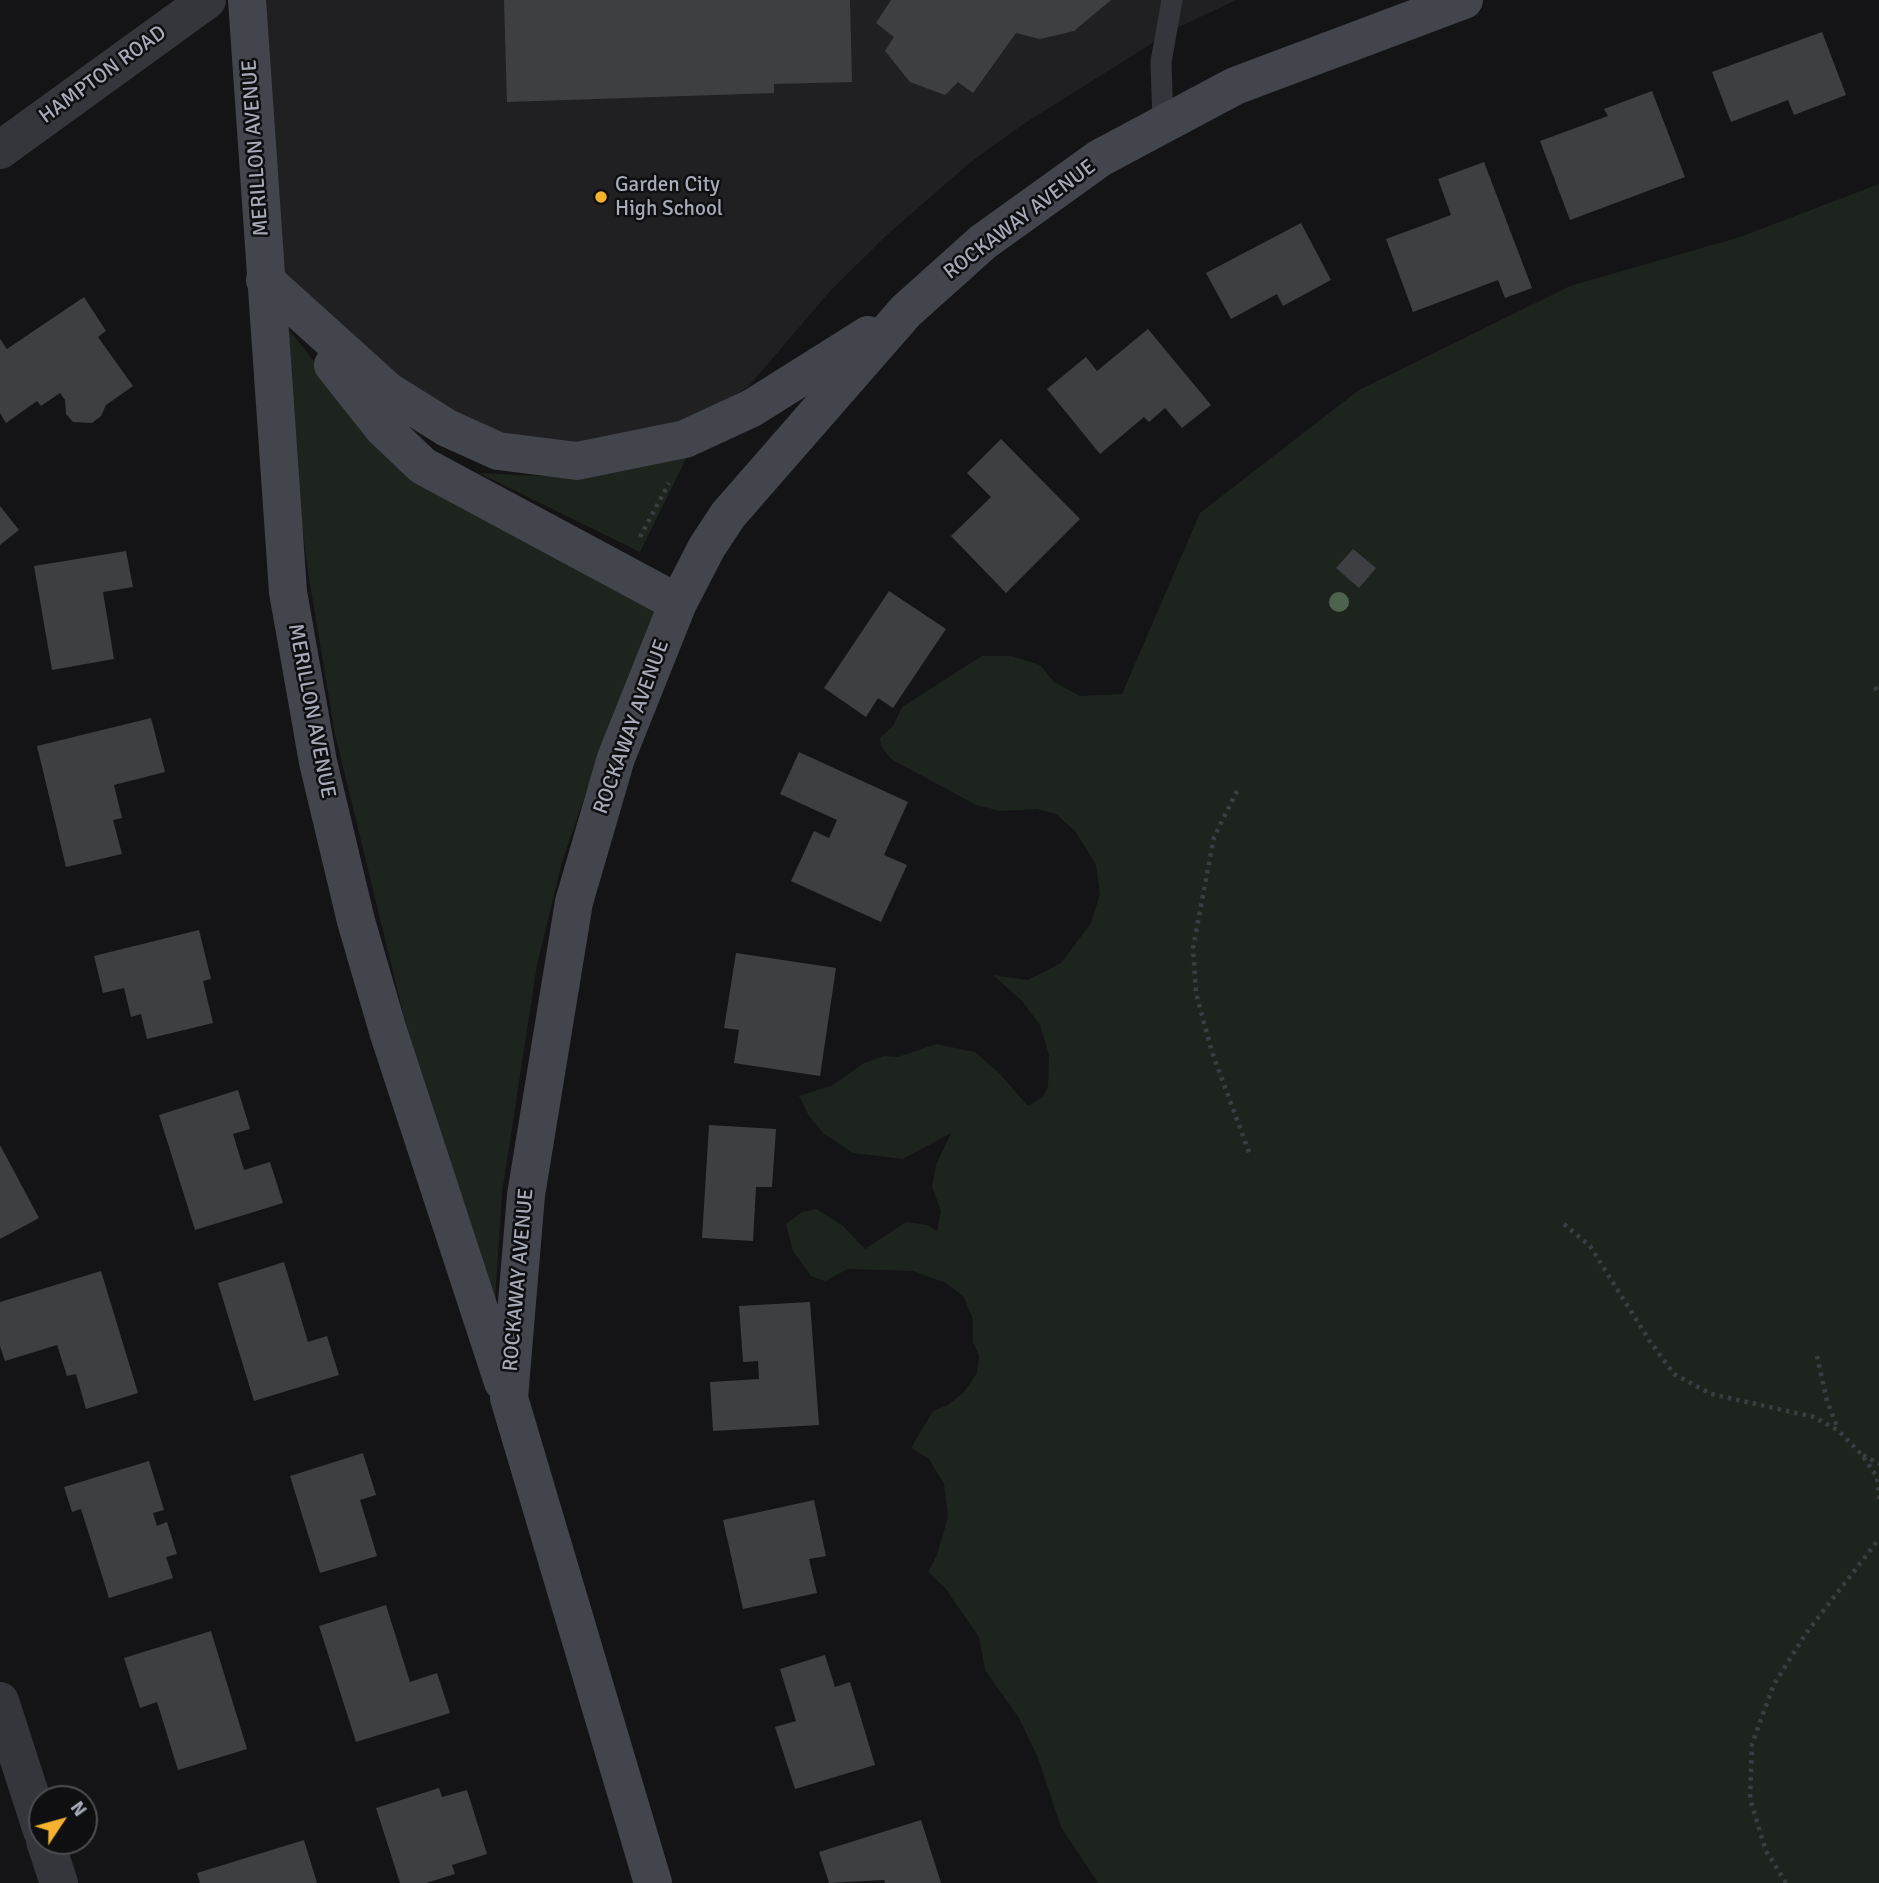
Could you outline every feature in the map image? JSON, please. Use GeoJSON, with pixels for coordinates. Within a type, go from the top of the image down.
{"type":"FeatureCollection","features":[{"type":"Feature","properties":{"kind":"street","name":"HAMPTON ROAD"},"geometry":{"type":"LineString","coordinates":[[0,150],[207,0]]}},
{"type":"Feature","properties":{"kind":"street","name":"MERILLON AVENUE"},"geometry":{"type":"LineString","coordinates":[[247,0],[288,592],[318,762],[356,921],[388,1031],[509,1398]]}},
{"type":"Feature","properties":{"kind":"street","name":"ROCKAWAY AVENUE"},"geometry":{"type":"LineString","coordinates":[[653,1883],[509,1398],[526,1195],[574,902],[616,758],[678,603],[707,547],[728,514],[906,311],[983,242],[1100,158],[1235,86],[1464,0]]}},
{"type":"Feature","properties":{"kind":"street"},"geometry":{"type":"LineString","coordinates":[[265,280],[388,391],[447,428],[498,451],[577,461],[685,439],[752,408],[906,311]]}},
{"type":"Feature","properties":{"kind":"street"},"geometry":{"type":"LineString","coordinates":[[265,280],[383,428],[423,466],[678,603]]}},
{"type":"Feature","properties":{"kind":"street"},"geometry":{"type":"LineString","coordinates":[[0,1700],[28,1787]]}},
{"type":"Feature","properties":{"kind":"street"},"geometry":{"type":"LineString","coordinates":[[50,1855],[59,1883]]}},
{"type":"Feature","properties":{"kind":"lane"},"geometry":{"type":"LineString","coordinates":[[1163,124],[1161,62],[1172,0]]}},
{"type":"Feature","properties":{"kind":"path"},"geometry":{"type":"LineString","coordinates":[[635,547],[675,473]]}},
{"type":"Feature","properties":{"kind":"path"},"geometry":{"type":"LineString","coordinates":[[1875,687],[1879,693]]}},
{"type":"Feature","properties":{"kind":"path"},"geometry":{"type":"LineString","coordinates":[[1237,791],[1214,837],[1192,948],[1196,993],[1212,1052],[1250,1155]]}},
{"type":"Feature","properties":{"kind":"path"},"geometry":{"type":"LineString","coordinates":[[1564,1224],[1590,1246],[1649,1340],[1674,1374],[1711,1394],[1814,1417],[1839,1431],[1863,1455],[1877,1477],[1879,1499]]}},
{"type":"Feature","properties":{"kind":"path"},"geometry":{"type":"LineString","coordinates":[[1817,1356],[1827,1401],[1839,1431]]}},
{"type":"Feature","properties":{"kind":"path"},"geometry":{"type":"LineString","coordinates":[[1863,1455],[1879,1464]]}},
{"type":"Feature","properties":{"kind":"path"},"geometry":{"type":"LineString","coordinates":[[1786,1883],[1766,1851],[1750,1799],[1752,1744],[1774,1684],[1807,1632],[1879,1539]]}},
{"type":"Feature","properties":{"kind":"shaded area","name":"Garden City High School"},"geometry":{"type":"Polygon","coordinates":[[[255,0],[1236,0],[1175,29],[1025,123],[972,161],[889,233],[831,290],[749,386],[709,413],[587,446],[535,447],[397,386],[277,276],[255,0]]]}},
{"type":"Feature","properties":{"kind":"shaded area"},"geometry":{"type":"Polygon","coordinates":[[[1879,184],[1879,1883],[1098,1883],[1061,1827],[1038,1758],[1019,1718],[985,1670],[979,1637],[945,1588],[928,1572],[937,1555],[948,1517],[944,1484],[929,1459],[911,1448],[933,1411],[948,1405],[964,1392],[977,1373],[979,1356],[973,1342],[973,1319],[963,1296],[946,1283],[913,1271],[848,1269],[825,1281],[811,1276],[793,1251],[786,1224],[802,1212],[816,1209],[842,1225],[865,1249],[906,1222],[928,1225],[937,1231],[941,1211],[932,1187],[936,1165],[951,1133],[903,1159],[853,1153],[823,1133],[809,1116],[799,1096],[833,1085],[864,1063],[884,1056],[898,1057],[936,1044],[975,1052],[999,1073],[1028,1106],[1043,1097],[1048,1087],[1049,1055],[1040,1025],[1022,1001],[993,975],[1028,980],[1061,963],[1091,923],[1100,894],[1096,865],[1076,832],[1056,814],[1037,809],[1001,811],[976,805],[891,759],[881,746],[880,738],[893,726],[902,707],[982,656],[1011,656],[1040,665],[1054,682],[1080,696],[1122,694],[1200,513],[1359,390],[1570,286],[1740,237],[1879,184]]]}},
{"type":"Feature","properties":{"kind":"shaded area"},"geometry":{"type":"Polygon","coordinates":[[[275,312],[366,427],[660,612],[605,738],[562,862],[537,965],[502,1193],[495,1301],[446,1169],[404,1017],[335,734],[308,572],[275,312]]]}},
{"type":"Feature","properties":{"kind":"shaded area"},"geometry":{"type":"Polygon","coordinates":[[[689,453],[640,552],[479,473],[562,477],[689,453]]]}},
{"type":"Feature","properties":{"kind":"building"},"geometry":{"type":"Polygon","coordinates":[[[504,0],[850,0],[852,82],[774,84],[774,93],[507,102],[504,0]]]}},
{"type":"Feature","properties":{"kind":"building"},"geometry":{"type":"Polygon","coordinates":[[[891,0],[1111,0],[1074,31],[1040,39],[1016,33],[973,93],[958,82],[945,95],[910,82],[885,51],[894,37],[876,23],[891,0]]]}},
{"type":"Feature","properties":{"kind":"building"},"geometry":{"type":"Polygon","coordinates":[[[1822,32],[1846,95],[1794,115],[1788,100],[1731,122],[1712,72],[1822,32]]]}},
{"type":"Feature","properties":{"kind":"building"},"geometry":{"type":"Polygon","coordinates":[[[1652,91],[1685,177],[1570,220],[1540,141],[1608,116],[1604,109],[1652,91]]]}},
{"type":"Feature","properties":{"kind":"building"},"geometry":{"type":"Polygon","coordinates":[[[1484,162],[1532,288],[1505,298],[1498,280],[1413,312],[1386,239],[1451,215],[1438,179],[1484,162]]]}},
{"type":"Feature","properties":{"kind":"building"},"geometry":{"type":"Polygon","coordinates":[[[1301,223],[1331,280],[1283,306],[1277,294],[1231,319],[1206,273],[1301,223]]]}},
{"type":"Feature","properties":{"kind":"building"},"geometry":{"type":"Polygon","coordinates":[[[84,297],[106,331],[98,337],[133,386],[106,405],[101,416],[92,423],[73,422],[66,414],[65,400],[60,393],[41,406],[37,401],[6,423],[0,413],[0,339],[7,349],[84,297]]]}},
{"type":"Feature","properties":{"kind":"building"},"geometry":{"type":"Polygon","coordinates":[[[1148,329],[1211,405],[1182,428],[1165,408],[1149,422],[1144,417],[1100,454],[1047,389],[1086,357],[1097,371],[1148,329]]]}},
{"type":"Feature","properties":{"kind":"building"},"geometry":{"type":"Polygon","coordinates":[[[1001,439],[1080,519],[1006,593],[951,536],[991,497],[967,473],[1001,439]]]}},
{"type":"Feature","properties":{"kind":"building"},"geometry":{"type":"Polygon","coordinates":[[[0,506],[19,530],[0,545],[0,506]]]}},
{"type":"Feature","properties":{"kind":"building"},"geometry":{"type":"Polygon","coordinates":[[[1353,549],[1376,568],[1359,588],[1336,568],[1353,549]]]}},
{"type":"Feature","properties":{"kind":"building"},"geometry":{"type":"Polygon","coordinates":[[[126,551],[133,587],[103,592],[114,659],[52,670],[34,566],[126,551]]]}},
{"type":"Feature","properties":{"kind":"building"},"geometry":{"type":"Polygon","coordinates":[[[889,591],[946,629],[893,708],[878,698],[866,717],[824,688],[889,591]]]}},
{"type":"Feature","properties":{"kind":"building"},"geometry":{"type":"Polygon","coordinates":[[[151,718],[165,772],[114,785],[122,818],[113,820],[122,854],[66,867],[37,746],[151,718]]]}},
{"type":"Feature","properties":{"kind":"building"},"geometry":{"type":"Polygon","coordinates":[[[799,752],[908,802],[884,855],[907,865],[881,922],[791,881],[814,831],[829,838],[837,820],[780,794],[799,752]]]}},
{"type":"Feature","properties":{"kind":"building"},"geometry":{"type":"Polygon","coordinates":[[[199,930],[211,979],[203,981],[213,1023],[147,1039],[141,1014],[131,1017],[124,988],[103,993],[94,956],[199,930]]]}},
{"type":"Feature","properties":{"kind":"building"},"geometry":{"type":"Polygon","coordinates":[[[736,953],[836,968],[820,1076],[734,1063],[739,1030],[724,1028],[736,953]]]}},
{"type":"Feature","properties":{"kind":"building"},"geometry":{"type":"Polygon","coordinates":[[[238,1090],[250,1129],[233,1134],[244,1170],[270,1162],[283,1203],[195,1230],[159,1115],[238,1090]]]}},
{"type":"Feature","properties":{"kind":"building"},"geometry":{"type":"Polygon","coordinates":[[[709,1125],[776,1129],[772,1187],[756,1187],[753,1241],[702,1238],[709,1125]]]}},
{"type":"Feature","properties":{"kind":"building"},"geometry":{"type":"Polygon","coordinates":[[[0,1145],[39,1218],[0,1239],[0,1145]]]}},
{"type":"Feature","properties":{"kind":"building"},"geometry":{"type":"Polygon","coordinates":[[[284,1262],[308,1342],[327,1336],[339,1375],[254,1401],[218,1283],[284,1262]]]}},
{"type":"Feature","properties":{"kind":"building"},"geometry":{"type":"Polygon","coordinates":[[[101,1271],[138,1393],[86,1409],[76,1374],[67,1376],[57,1345],[5,1361],[0,1346],[0,1302],[101,1271]]]}},
{"type":"Feature","properties":{"kind":"building"},"geometry":{"type":"Polygon","coordinates":[[[810,1302],[819,1425],[713,1431],[710,1382],[759,1379],[758,1361],[743,1362],[739,1306],[810,1302]]]}},
{"type":"Feature","properties":{"kind":"building"},"geometry":{"type":"Polygon","coordinates":[[[363,1453],[376,1495],[360,1500],[377,1556],[320,1573],[290,1476],[363,1453]]]}},
{"type":"Feature","properties":{"kind":"building"},"geometry":{"type":"Polygon","coordinates":[[[149,1461],[164,1510],[153,1513],[157,1526],[167,1522],[177,1554],[166,1557],[173,1578],[109,1598],[81,1509],[72,1512],[64,1487],[149,1461]]]}},
{"type":"Feature","properties":{"kind":"building"},"geometry":{"type":"Polygon","coordinates":[[[814,1500],[826,1556],[809,1559],[817,1593],[743,1609],[723,1520],[814,1500]]]}},
{"type":"Feature","properties":{"kind":"building"},"geometry":{"type":"Polygon","coordinates":[[[386,1605],[410,1682],[437,1673],[450,1713],[356,1742],[319,1626],[386,1605]]]}},
{"type":"Feature","properties":{"kind":"building"},"geometry":{"type":"Polygon","coordinates":[[[211,1631],[247,1749],[178,1770],[157,1702],[140,1708],[124,1658],[211,1631]]]}},
{"type":"Feature","properties":{"kind":"building"},"geometry":{"type":"Polygon","coordinates":[[[825,1655],[835,1687],[850,1682],[875,1765],[795,1789],[775,1727],[796,1721],[780,1669],[825,1655]]]}},
{"type":"Feature","properties":{"kind":"building"},"geometry":{"type":"Polygon","coordinates":[[[439,1788],[442,1797],[467,1790],[487,1854],[452,1865],[455,1874],[426,1883],[400,1883],[376,1808],[439,1788]]]}},
{"type":"Feature","properties":{"kind":"building"},"geometry":{"type":"Polygon","coordinates":[[[921,1820],[941,1883],[885,1883],[884,1880],[829,1883],[819,1852],[921,1820]]]}},
{"type":"Feature","properties":{"kind":"building"},"geometry":{"type":"Polygon","coordinates":[[[304,1840],[317,1883],[200,1883],[197,1873],[304,1840]]]}},
{"type":"Feature","properties":{"kind":"place","name":"Garden City High School"},"geometry":{"type":"Point","coordinates":[601,197]}}]}
